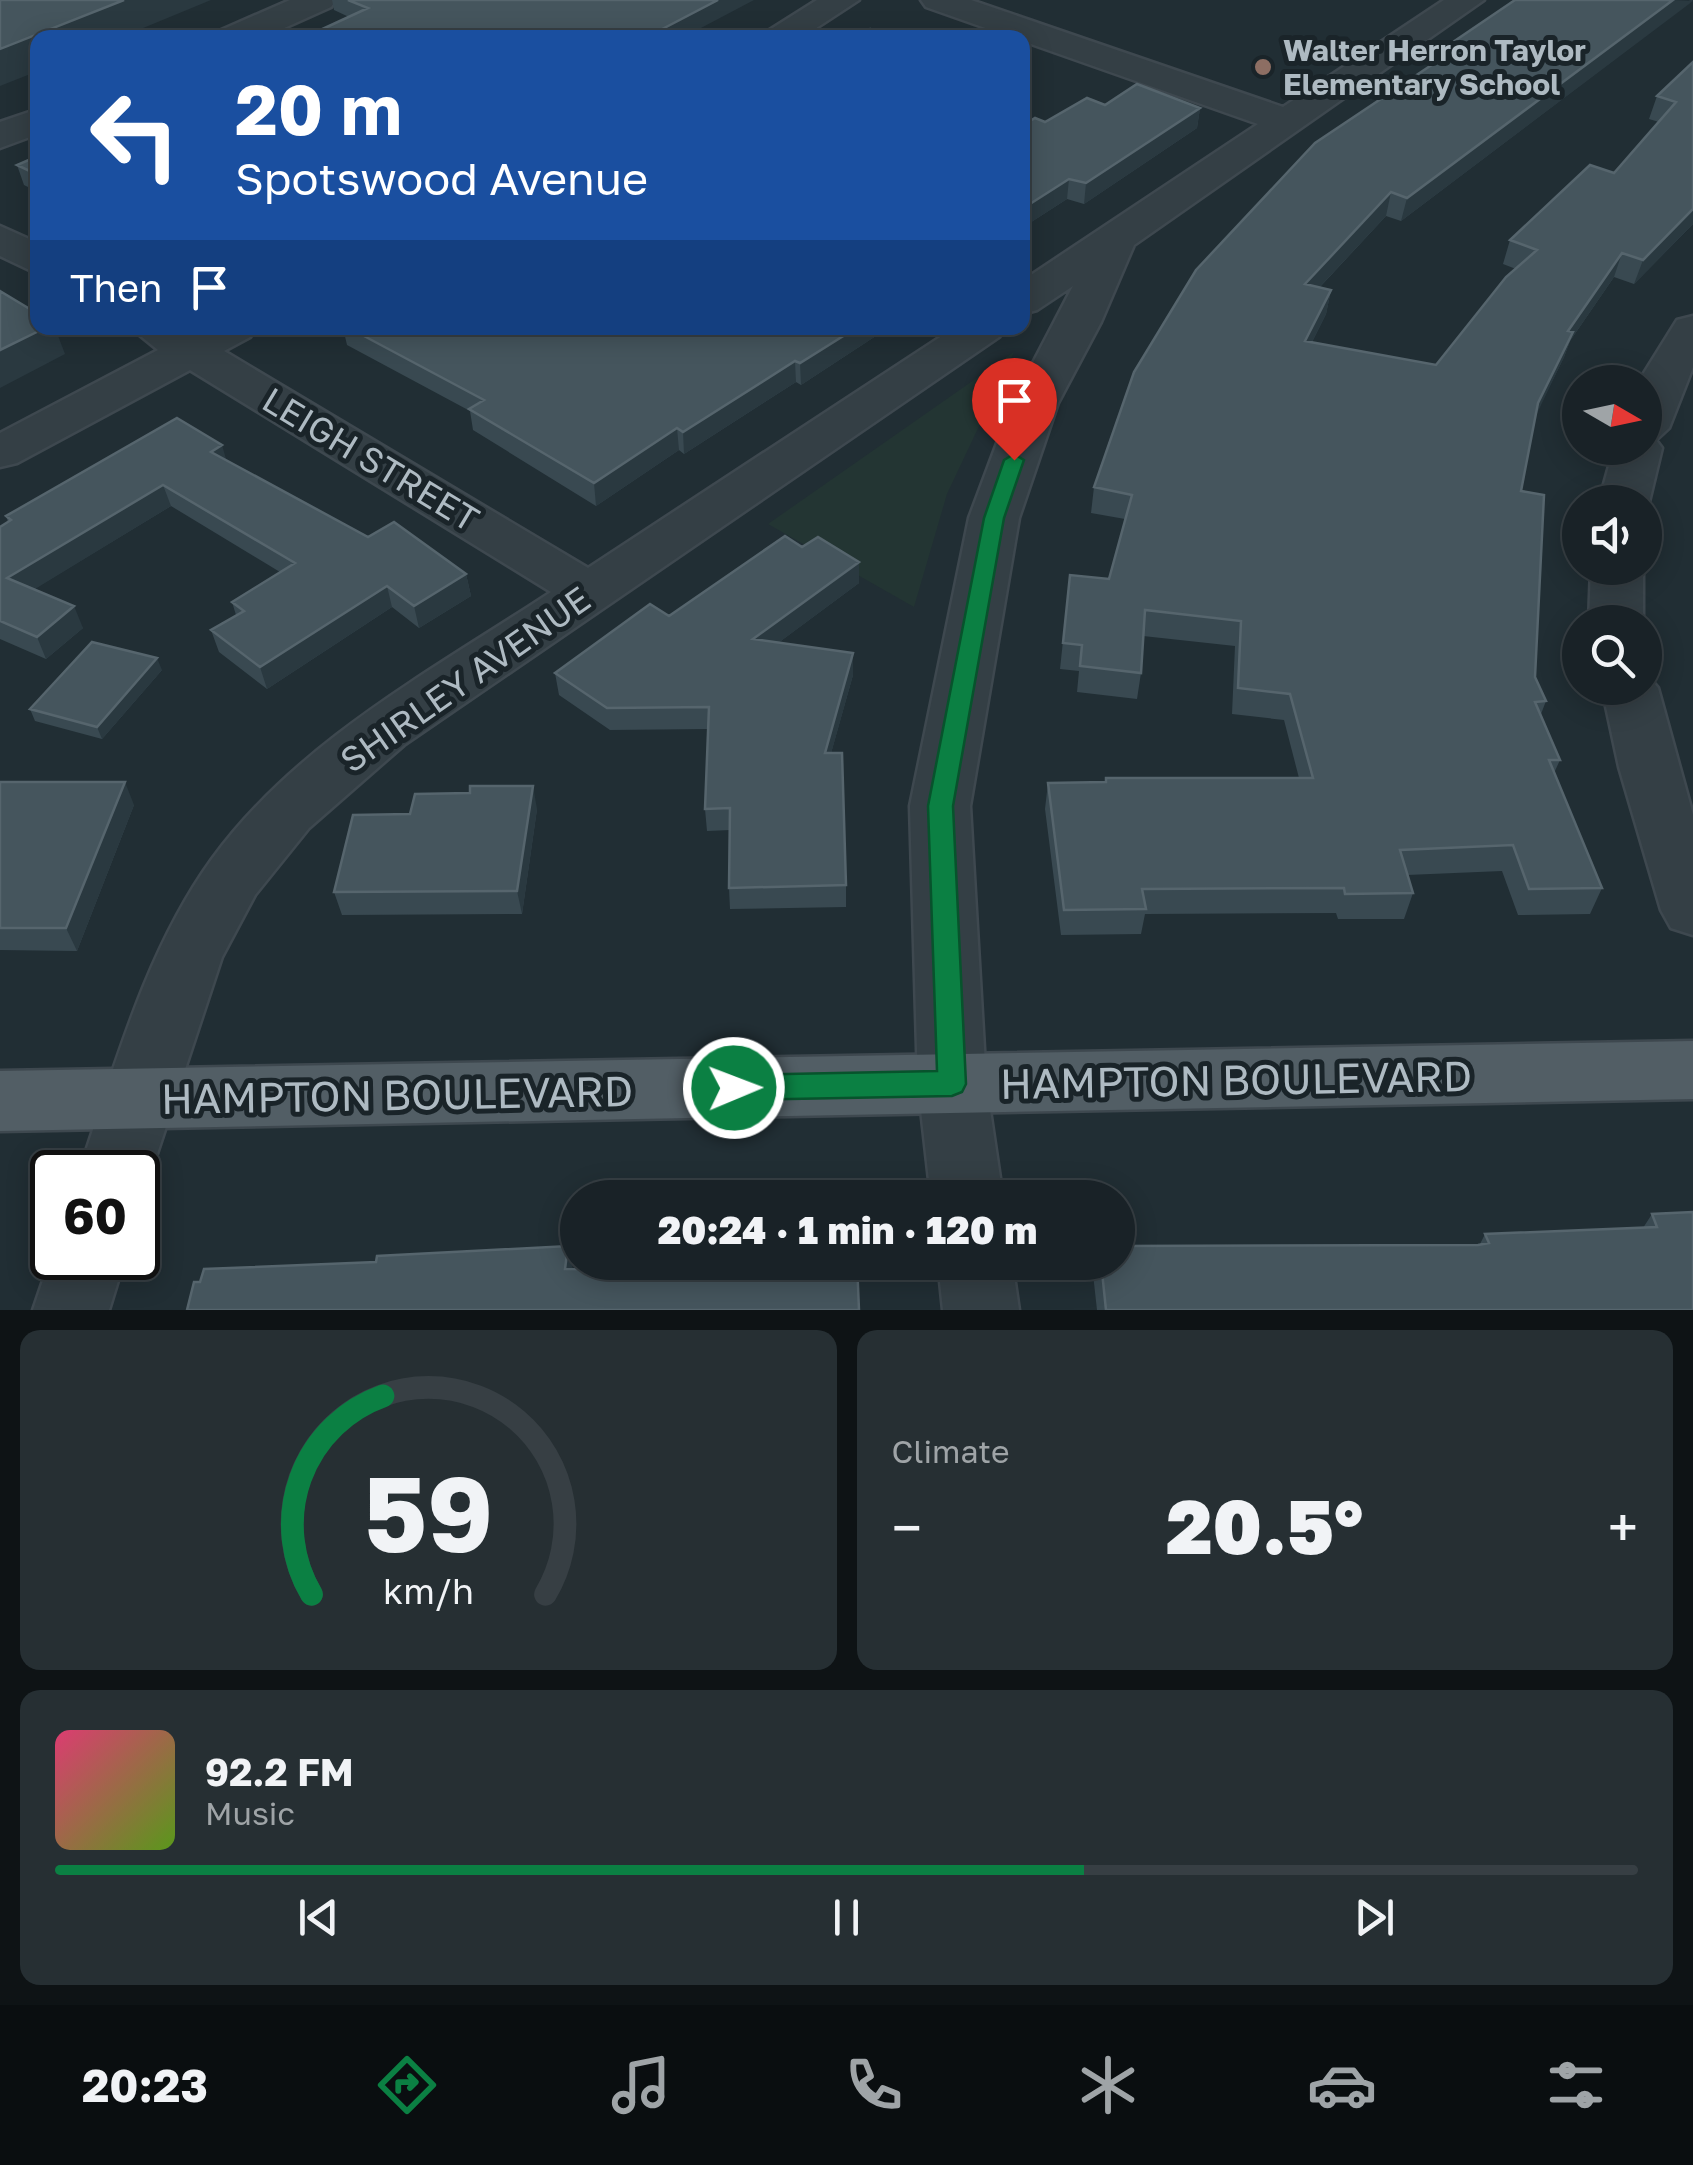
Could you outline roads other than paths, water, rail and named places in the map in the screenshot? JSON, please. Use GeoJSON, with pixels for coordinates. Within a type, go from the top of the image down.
{"type":"FeatureCollection","features":[{"type":"Feature","properties":{"kind":"main road","name":"HAMPTON BOULEVARD"},"geometry":{"type":"LineString","coordinates":[[0,1102],[1693,1070]]}},
{"type":"Feature","properties":{"kind":"street"},"geometry":{"type":"LineString","coordinates":[[250,30],[319,0]]}},
{"type":"Feature","properties":{"kind":"street"},"geometry":{"type":"LineString","coordinates":[[788,30],[842,0]]}},
{"type":"Feature","properties":{"kind":"street"},"geometry":{"type":"LineString","coordinates":[[938,0],[1025,30]]}},
{"type":"Feature","properties":{"kind":"street"},"geometry":{"type":"LineString","coordinates":[[1030,296],[1467,0]]}},
{"type":"Feature","properties":{"kind":"street"},"geometry":{"type":"LineString","coordinates":[[1030,32],[1286,120]]}},
{"type":"Feature","properties":{"kind":"street"},"geometry":{"type":"LineString","coordinates":[[0,136],[30,123]]}},
{"type":"Feature","properties":{"kind":"street"},"geometry":{"type":"LineString","coordinates":[[964,1180],[952,1084],[940,806],[994,518],[1035,403],[1079,322],[1116,238]]}},
{"type":"Feature","properties":{"kind":"street"},"geometry":{"type":"LineString","coordinates":[[0,239],[30,256]]}},
{"type":"Feature","properties":{"kind":"street"},"geometry":{"type":"LineString","coordinates":[[1662,381],[1693,329]]}},
{"type":"Feature","properties":{"kind":"street"},"geometry":{"type":"LineString","coordinates":[[0,452],[193,335]]}},
{"type":"Feature","properties":{"kind":"street","name":"LEIGH STREET"},"geometry":{"type":"LineString","coordinates":[[193,335],[588,592]]}},
{"type":"Feature","properties":{"kind":"street","name":"SHIRLEY AVENUE"},"geometry":{"type":"LineString","coordinates":[[121,1150],[212,910],[256,846],[298,800],[384,730],[973,335]]}},
{"type":"Feature","properties":{"kind":"street"},"geometry":{"type":"LineString","coordinates":[[1634,705],[1648,767],[1693,910]]}},
{"type":"Feature","properties":{"kind":"street"},"geometry":{"type":"LineString","coordinates":[[71,1310],[81,1280]]}},
{"type":"Feature","properties":{"kind":"street"},"geometry":{"type":"LineString","coordinates":[[977,1280],[981,1310]]}},
{"type":"Feature","properties":{"kind":"place","name":"Walter Herron Taylor Elementary School"},"geometry":{"type":"Point","coordinates":[1263,67]}}]}
